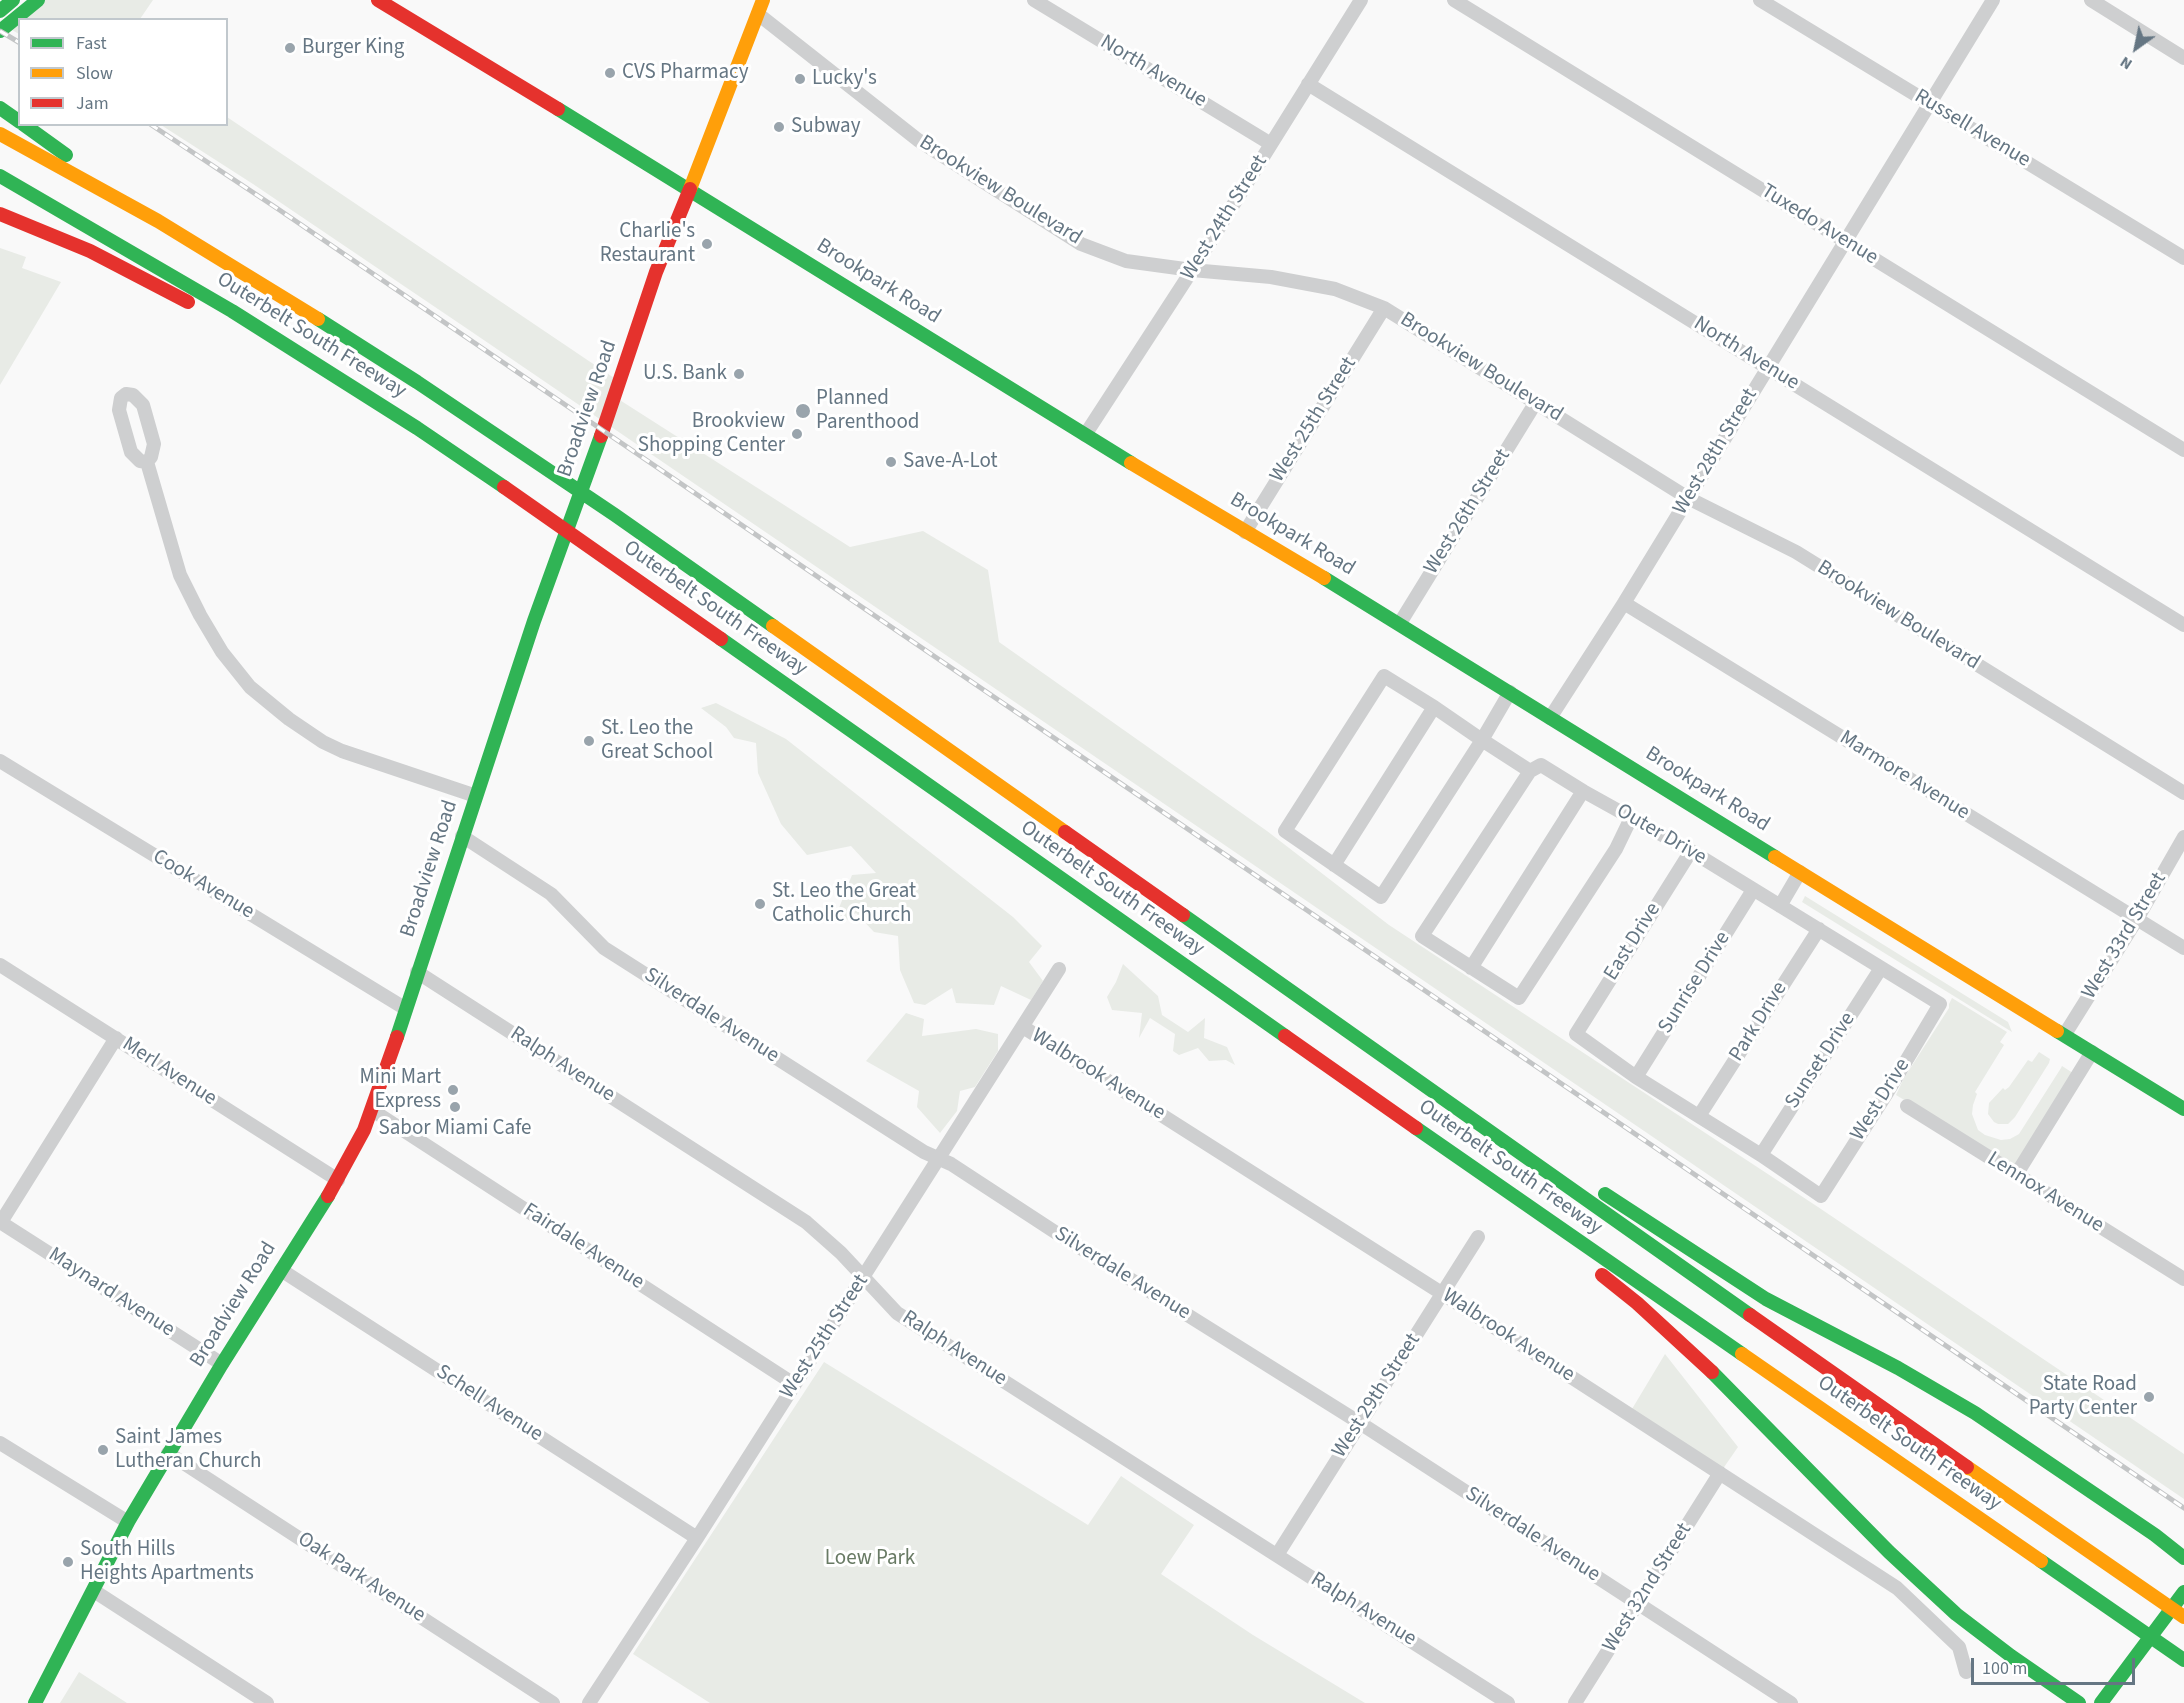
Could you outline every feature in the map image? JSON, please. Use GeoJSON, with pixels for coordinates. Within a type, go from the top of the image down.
{"type":"FeatureCollection","features":[{"type":"Feature","properties":{"kind":"main road"},"geometry":{"type":"LineString","coordinates":[[0,11],[13,0]]}},
{"type":"Feature","properties":{"kind":"main road","name":"Brookpark Road"},"geometry":{"type":"LineString","coordinates":[[378,0],[690,189],[1085,435],[1401,623],[1550,718],[2184,1108]]}},
{"type":"Feature","properties":{"kind":"main road","name":"Broadview Road"},"geometry":{"type":"LineString","coordinates":[[35,1703],[128,1522],[222,1364],[338,1180],[372,1110],[462,836],[554,566],[615,397],[656,272],[763,0]]}},
{"type":"Feature","properties":{"kind":"main road"},"geometry":{"type":"LineString","coordinates":[[0,31],[37,1]]}},
{"type":"Feature","properties":{"kind":"main road"},"geometry":{"type":"LineString","coordinates":[[0,108],[18,121]]}},
{"type":"Feature","properties":{"kind":"main road"},"geometry":{"type":"LineString","coordinates":[[26,126],[158,221]]}},
{"type":"Feature","properties":{"kind":"main road","name":"Outerbelt South Freeway"},"geometry":{"type":"LineString","coordinates":[[0,134],[158,221],[293,303],[615,515],[1854,1389],[2184,1617]]}},
{"type":"Feature","properties":{"kind":"main road","name":"Outerbelt South Freeway"},"geometry":{"type":"LineString","coordinates":[[0,176],[147,260],[426,434],[592,547],[1397,1115],[2184,1660]]}},
{"type":"Feature","properties":{"kind":"main road"},"geometry":{"type":"LineString","coordinates":[[0,214],[90,251],[352,387]]}},
{"type":"Feature","properties":{"kind":"main road"},"geometry":{"type":"LineString","coordinates":[[1427,1088],[1496,1124],[1571,1172]]}},
{"type":"Feature","properties":{"kind":"main road"},"geometry":{"type":"LineString","coordinates":[[1397,1115],[1440,1158],[1480,1189]]}},
{"type":"Feature","properties":{"kind":"main road"},"geometry":{"type":"LineString","coordinates":[[1591,1185],[1766,1299],[1898,1368],[1975,1413],[2155,1535],[2184,1558]]}},
{"type":"Feature","properties":{"kind":"main road"},"geometry":{"type":"LineString","coordinates":[[1591,1268],[1637,1303],[1672,1334],[1889,1552],[1956,1614],[1993,1643],[2079,1703]]}},
{"type":"Feature","properties":{"kind":"main road"},"geometry":{"type":"LineString","coordinates":[[2102,1703],[2184,1592]]}},
{"type":"Feature","properties":{"kind":"street","name":"North Avenue"},"geometry":{"type":"LineString","coordinates":[[1034,0],[1271,144]]}},
{"type":"Feature","properties":{"kind":"street","name":"West 24th Street"},"geometry":{"type":"LineString","coordinates":[[1085,435],[1362,0]]}},
{"type":"Feature","properties":{"kind":"street","name":"Tuxedo Avenue"},"geometry":{"type":"LineString","coordinates":[[1454,0],[2184,450]]}},
{"type":"Feature","properties":{"kind":"street","name":"Russell Avenue"},"geometry":{"type":"LineString","coordinates":[[1760,0],[2184,258]]}},
{"type":"Feature","properties":{"kind":"street","name":"West 28th Street"},"geometry":{"type":"LineString","coordinates":[[1550,718],[1624,603],[1993,0]]}},
{"type":"Feature","properties":{"kind":"street"},"geometry":{"type":"LineString","coordinates":[[2091,0],[2184,58]]}},
{"type":"Feature","properties":{"kind":"street","name":"Brookview Boulevard"},"geometry":{"type":"LineString","coordinates":[[758,15],[918,140],[1081,244],[1126,261],[1271,277],[1335,289],[1384,308],[1688,498],[1796,552],[2184,793]]}},
{"type":"Feature","properties":{"kind":"street","name":"North Avenue"},"geometry":{"type":"LineString","coordinates":[[1308,84],[2184,625]]}},
{"type":"Feature","properties":{"kind":"street","name":"West 25th Street"},"geometry":{"type":"LineString","coordinates":[[1245,532],[1384,308]]}},
{"type":"Feature","properties":{"kind":"street","name":"West 26th Street"},"geometry":{"type":"LineString","coordinates":[[1401,623],[1536,402]]}},
{"type":"Feature","properties":{"kind":"street"},"geometry":{"type":"LineString","coordinates":[[147,462],[180,575],[222,652],[250,687],[289,719],[323,742],[342,751],[476,796]]}},
{"type":"Feature","properties":{"kind":"street","name":"Marmore Avenue"},"geometry":{"type":"LineString","coordinates":[[1624,603],[2184,948]]}},
{"type":"Feature","properties":{"kind":"street","name":"Outer Drive"},"geometry":{"type":"LineString","coordinates":[[1334,865],[1285,831],[1383,676],[1530,771],[1541,765],[1582,791],[1690,851],[1940,1004]]}},
{"type":"Feature","properties":{"kind":"street"},"geometry":{"type":"LineString","coordinates":[[1434,707],[1334,865],[1381,897],[1482,740],[1510,692]]}},
{"type":"Feature","properties":{"kind":"street","name":"Cook Avenue"},"geometry":{"type":"LineString","coordinates":[[0,761],[406,1009]]}},
{"type":"Feature","properties":{"kind":"street"},"geometry":{"type":"LineString","coordinates":[[1530,771],[1422,936],[1519,998],[1616,849],[1631,818]]}},
{"type":"Feature","properties":{"kind":"street"},"geometry":{"type":"LineString","coordinates":[[1471,968],[1582,791]]}},
{"type":"Feature","properties":{"kind":"street","name":"Silverdale Avenue"},"geometry":{"type":"LineString","coordinates":[[462,836],[551,894],[604,948],[924,1152],[951,1164],[1055,1232],[1360,1423],[1791,1703]]}},
{"type":"Feature","properties":{"kind":"street","name":"West 33rd Street"},"geometry":{"type":"LineString","coordinates":[[2065,1034],[2138,919],[2184,837]]}},
{"type":"Feature","properties":{"kind":"street","name":"East Drive"},"geometry":{"type":"LineString","coordinates":[[1636,1077],[1576,1034],[1690,851]]}},
{"type":"Feature","properties":{"kind":"street"},"geometry":{"type":"LineString","coordinates":[[1780,906],[1800,872]]}},
{"type":"Feature","properties":{"kind":"street","name":"Sunrise Drive"},"geometry":{"type":"LineString","coordinates":[[1636,1077],[1753,890]]}},
{"type":"Feature","properties":{"kind":"street","name":"Park Drive"},"geometry":{"type":"LineString","coordinates":[[1699,1116],[1819,929]]}},
{"type":"Feature","properties":{"kind":"street","name":"Merl Avenue"},"geometry":{"type":"LineString","coordinates":[[0,965],[338,1180]]}},
{"type":"Feature","properties":{"kind":"street","name":"Sunset Drive"},"geometry":{"type":"LineString","coordinates":[[1761,1155],[1881,968]]}},
{"type":"Feature","properties":{"kind":"street","name":"West 25th Street"},"geometry":{"type":"LineString","coordinates":[[589,1703],[697,1538],[1059,969]]}},
{"type":"Feature","properties":{"kind":"street","name":"Ralph Avenue"},"geometry":{"type":"LineString","coordinates":[[417,972],[806,1222],[841,1253],[897,1313],[1508,1703]]}},
{"type":"Feature","properties":{"kind":"street","name":"West Drive"},"geometry":{"type":"LineString","coordinates":[[1761,1155],[1821,1196],[1887,1093],[1940,1004]]}},
{"type":"Feature","properties":{"kind":"street","name":"Walbrook Avenue"},"geometry":{"type":"LineString","coordinates":[[1023,1027],[1443,1294],[1897,1588],[1959,1647],[1966,1672]]}},
{"type":"Feature","properties":{"kind":"street"},"geometry":{"type":"LineString","coordinates":[[1,1222],[116,1038]]}},
{"type":"Feature","properties":{"kind":"street"},"geometry":{"type":"LineString","coordinates":[[2016,1175],[2092,1052]]}},
{"type":"Feature","properties":{"kind":"street"},"geometry":{"type":"LineString","coordinates":[[1636,1077],[1761,1155]]}},
{"type":"Feature","properties":{"kind":"street","name":"Lennox Avenue"},"geometry":{"type":"LineString","coordinates":[[1907,1106],[2184,1279]]}},
{"type":"Feature","properties":{"kind":"street","name":"Fairdale Avenue"},"geometry":{"type":"LineString","coordinates":[[372,1110],[794,1384]]}},
{"type":"Feature","properties":{"kind":"street","name":"Maynard Avenue"},"geometry":{"type":"LineString","coordinates":[[1,1222],[222,1364]]}},
{"type":"Feature","properties":{"kind":"street","name":"West 29th Street"},"geometry":{"type":"LineString","coordinates":[[1277,1555],[1478,1238]]}},
{"type":"Feature","properties":{"kind":"street","name":"Schell Avenue"},"geometry":{"type":"LineString","coordinates":[[281,1270],[697,1538]]}},
{"type":"Feature","properties":{"kind":"street"},"geometry":{"type":"LineString","coordinates":[[0,1443],[128,1522]]}},
{"type":"Feature","properties":{"kind":"street","name":"Oak Park Avenue"},"geometry":{"type":"LineString","coordinates":[[168,1453],[553,1703]]}},
{"type":"Feature","properties":{"kind":"street","name":"West 32nd Street"},"geometry":{"type":"LineString","coordinates":[[1575,1703],[1720,1473]]}},
{"type":"Feature","properties":{"kind":"street"},"geometry":{"type":"LineString","coordinates":[[94,1591],[267,1703]]}},
{"type":"Feature","properties":{"kind":"green space"},"geometry":{"type":"Polygon","coordinates":[[[38,0],[153,0],[141,18],[18,18],[18,33],[7,27],[38,0]]]}},
{"type":"Feature","properties":{"kind":"green space"},"geometry":{"type":"Polygon","coordinates":[[[228,118],[620,382],[615,397],[850,547],[923,531],[988,570],[999,642],[1267,831],[1389,925],[1818,1207],[2184,1454],[2184,1499],[472,332],[253,184],[163,126],[228,126],[228,118]]]}},
{"type":"Feature","properties":{"kind":"green space"},"geometry":{"type":"Polygon","coordinates":[[[0,248],[26,257],[22,268],[61,282],[0,385],[0,248]]]}},
{"type":"Feature","properties":{"kind":"green space"},"geometry":{"type":"Polygon","coordinates":[[[716,703],[786,739],[1013,917],[1042,946],[1029,962],[1043,981],[1031,1000],[1001,986],[994,1005],[956,1003],[952,988],[925,1005],[914,1003],[900,970],[898,936],[874,932],[856,913],[844,922],[837,913],[852,875],[876,873],[851,846],[807,855],[781,824],[758,773],[756,743],[734,738],[726,727],[701,708],[716,703]]]}},
{"type":"Feature","properties":{"kind":"green space"},"geometry":{"type":"Polygon","coordinates":[[[1805,896],[2008,1022],[2012,1032],[1802,902],[1805,896]]]}},
{"type":"Feature","properties":{"kind":"green space"},"geometry":{"type":"Polygon","coordinates":[[[1123,964],[1158,996],[1162,1015],[1188,1032],[1205,1018],[1204,1038],[1227,1047],[1235,1065],[1226,1060],[1209,1061],[1198,1048],[1179,1055],[1173,1051],[1175,1034],[1150,1018],[1139,1038],[1142,1013],[1112,1010],[1107,997],[1123,964]]]}},
{"type":"Feature","properties":{"kind":"green space"},"geometry":{"type":"Polygon","coordinates":[[[1952,998],[2007,1032],[2000,1042],[2004,1045],[1975,1092],[1977,1094],[1972,1114],[1978,1130],[1985,1135],[2001,1140],[2010,1139],[2019,1134],[2062,1066],[2076,1075],[2018,1169],[1896,1095],[1904,1078],[1949,1008],[1952,998]]]}},
{"type":"Feature","properties":{"kind":"green space"},"geometry":{"type":"Polygon","coordinates":[[[906,1013],[924,1019],[922,1036],[976,1029],[998,1034],[998,1051],[975,1087],[960,1091],[957,1111],[940,1133],[917,1107],[919,1091],[866,1061],[906,1013]]]}},
{"type":"Feature","properties":{"kind":"green space"},"geometry":{"type":"Polygon","coordinates":[[[2039,1052],[2050,1059],[2049,1063],[2015,1117],[2008,1124],[1994,1122],[1988,1114],[1989,1103],[2003,1088],[2005,1090],[2009,1087],[2028,1060],[2032,1062],[2039,1052]]]}},
{"type":"Feature","properties":{"kind":"green space"},"geometry":{"type":"Polygon","coordinates":[[[1665,1354],[1738,1447],[1720,1473],[1629,1414],[1665,1354]]]}},
{"type":"Feature","properties":{"kind":"green space","name":"Loew Park"},"geometry":{"type":"Polygon","coordinates":[[[824,1362],[1088,1525],[1121,1476],[1194,1525],[1161,1574],[1253,1635],[1365,1703],[710,1703],[633,1654],[824,1362]]]}},
{"type":"Feature","properties":{"kind":"green space"},"geometry":{"type":"Polygon","coordinates":[[[79,1672],[127,1703],[60,1703],[79,1672]]]}},
{"type":"Feature","properties":{"kind":"railway"},"geometry":{"type":"LineString","coordinates":[[0,31],[18,42]]}},
{"type":"Feature","properties":{"kind":"railway"},"geometry":{"type":"LineString","coordinates":[[153,126],[2184,1508]]}},
{"type":"Feature","properties":{"kind":"traffic: fast"},"geometry":{"type":"LineString","coordinates":[[0,11],[13,0]]}},
{"type":"Feature","properties":{"kind":"traffic: fast"},"geometry":{"type":"LineString","coordinates":[[0,31],[38,0]]}},
{"type":"Feature","properties":{"kind":"traffic: fast"},"geometry":{"type":"LineString","coordinates":[[0,108],[18,121]]}},
{"type":"Feature","properties":{"kind":"traffic: fast"},"geometry":{"type":"LineString","coordinates":[[558,109],[1131,463]]}},
{"type":"Feature","properties":{"kind":"traffic: fast"},"geometry":{"type":"LineString","coordinates":[[26,126],[66,155]]}},
{"type":"Feature","properties":{"kind":"traffic: fast"},"geometry":{"type":"LineString","coordinates":[[0,176],[232,311],[417,428],[504,487]]}},
{"type":"Feature","properties":{"kind":"traffic: fast"},"geometry":{"type":"LineString","coordinates":[[318,319],[417,382],[615,515],[773,626]]}},
{"type":"Feature","properties":{"kind":"traffic: fast"},"geometry":{"type":"LineString","coordinates":[[397,1037],[534,621],[601,436]]}},
{"type":"Feature","properties":{"kind":"traffic: fast"},"geometry":{"type":"LineString","coordinates":[[1324,578],[1775,857]]}},
{"type":"Feature","properties":{"kind":"traffic: fast"},"geometry":{"type":"LineString","coordinates":[[721,639],[1285,1036]]}},
{"type":"Feature","properties":{"kind":"traffic: fast"},"geometry":{"type":"LineString","coordinates":[[1183,915],[1750,1315]]}},
{"type":"Feature","properties":{"kind":"traffic: fast"},"geometry":{"type":"LineString","coordinates":[[2057,1031],[2184,1109]]}},
{"type":"Feature","properties":{"kind":"traffic: fast"},"geometry":{"type":"LineString","coordinates":[[1416,1128],[1742,1354]]}},
{"type":"Feature","properties":{"kind":"traffic: fast"},"geometry":{"type":"LineString","coordinates":[[1605,1194],[1766,1299],[1898,1368],[1975,1413],[2155,1535],[2184,1558]]}},
{"type":"Feature","properties":{"kind":"traffic: fast"},"geometry":{"type":"LineString","coordinates":[[35,1703],[128,1522],[222,1364],[328,1196]]}},
{"type":"Feature","properties":{"kind":"traffic: fast"},"geometry":{"type":"LineString","coordinates":[[1712,1372],[1889,1552],[1956,1614],[2079,1703]]}},
{"type":"Feature","properties":{"kind":"traffic: fast"},"geometry":{"type":"LineString","coordinates":[[2041,1561],[2184,1660]]}},
{"type":"Feature","properties":{"kind":"traffic: fast"},"geometry":{"type":"LineString","coordinates":[[2101,1703],[2184,1592]]}},
{"type":"Feature","properties":{"kind":"traffic: slow"},"geometry":{"type":"LineString","coordinates":[[690,189],[763,0]]}},
{"type":"Feature","properties":{"kind":"traffic: slow"},"geometry":{"type":"LineString","coordinates":[[0,134],[158,221],[318,319]]}},
{"type":"Feature","properties":{"kind":"traffic: slow"},"geometry":{"type":"LineString","coordinates":[[1131,463],[1324,578]]}},
{"type":"Feature","properties":{"kind":"traffic: slow"},"geometry":{"type":"LineString","coordinates":[[773,626],[1065,832]]}},
{"type":"Feature","properties":{"kind":"traffic: slow"},"geometry":{"type":"LineString","coordinates":[[1775,857],[2057,1031]]}},
{"type":"Feature","properties":{"kind":"traffic: slow"},"geometry":{"type":"LineString","coordinates":[[1742,1354],[2041,1561]]}},
{"type":"Feature","properties":{"kind":"traffic: slow"},"geometry":{"type":"LineString","coordinates":[[1967,1467],[2184,1617]]}},
{"type":"Feature","properties":{"kind":"traffic: jam"},"geometry":{"type":"LineString","coordinates":[[378,0],[558,109]]}},
{"type":"Feature","properties":{"kind":"traffic: jam"},"geometry":{"type":"LineString","coordinates":[[601,436],[656,272],[690,189]]}},
{"type":"Feature","properties":{"kind":"traffic: jam"},"geometry":{"type":"LineString","coordinates":[[0,214],[90,251],[188,302]]}},
{"type":"Feature","properties":{"kind":"traffic: jam"},"geometry":{"type":"LineString","coordinates":[[504,487],[721,639]]}},
{"type":"Feature","properties":{"kind":"traffic: jam"},"geometry":{"type":"LineString","coordinates":[[1065,832],[1183,915]]}},
{"type":"Feature","properties":{"kind":"traffic: jam"},"geometry":{"type":"LineString","coordinates":[[1285,1036],[1416,1128]]}},
{"type":"Feature","properties":{"kind":"traffic: jam"},"geometry":{"type":"LineString","coordinates":[[328,1196],[364,1130],[397,1037]]}},
{"type":"Feature","properties":{"kind":"traffic: jam"},"geometry":{"type":"LineString","coordinates":[[1602,1275],[1637,1303],[1712,1372]]}},
{"type":"Feature","properties":{"kind":"traffic: jam"},"geometry":{"type":"LineString","coordinates":[[1750,1315],[1967,1467]]}},
{"type":"Feature","properties":{"kind":"place","name":"Burger King"},"geometry":{"type":"Point","coordinates":[290,48]}},
{"type":"Feature","properties":{"kind":"place","name":"CVS Pharmacy"},"geometry":{"type":"Point","coordinates":[610,73]}},
{"type":"Feature","properties":{"kind":"place","name":"Lucky's"},"geometry":{"type":"Point","coordinates":[800,79]}},
{"type":"Feature","properties":{"kind":"place","name":"Subway"},"geometry":{"type":"Point","coordinates":[779,127]}},
{"type":"Feature","properties":{"kind":"place","name":"Charlie's Restaurant"},"geometry":{"type":"Point","coordinates":[707,244]}},
{"type":"Feature","properties":{"kind":"place","name":"U.S. Bank"},"geometry":{"type":"Point","coordinates":[739,374]}},
{"type":"Feature","properties":{"kind":"place","name":"Planned Parenthood"},"geometry":{"type":"Point","coordinates":[803,411]}},
{"type":"Feature","properties":{"kind":"place","name":"Brookview Shopping Center"},"geometry":{"type":"Point","coordinates":[797,434]}},
{"type":"Feature","properties":{"kind":"place","name":"Save-A-Lot"},"geometry":{"type":"Point","coordinates":[891,462]}},
{"type":"Feature","properties":{"kind":"place","name":"St. Leo the Great School"},"geometry":{"type":"Point","coordinates":[589,741]}},
{"type":"Feature","properties":{"kind":"place","name":"St. Leo the Great Catholic Church"},"geometry":{"type":"Point","coordinates":[760,904]}},
{"type":"Feature","properties":{"kind":"place","name":"Mini Mart Express"},"geometry":{"type":"Point","coordinates":[453,1090]}},
{"type":"Feature","properties":{"kind":"place","name":"Sabor Miami Cafe"},"geometry":{"type":"Point","coordinates":[455,1107]}},
{"type":"Feature","properties":{"kind":"place","name":"State Road Party Center"},"geometry":{"type":"Point","coordinates":[2149,1397]}},
{"type":"Feature","properties":{"kind":"place","name":"Saint James Lutheran Church"},"geometry":{"type":"Point","coordinates":[103,1450]}},
{"type":"Feature","properties":{"kind":"place","name":"South Hills Heights Apartments"},"geometry":{"type":"Point","coordinates":[68,1562]}}]}
